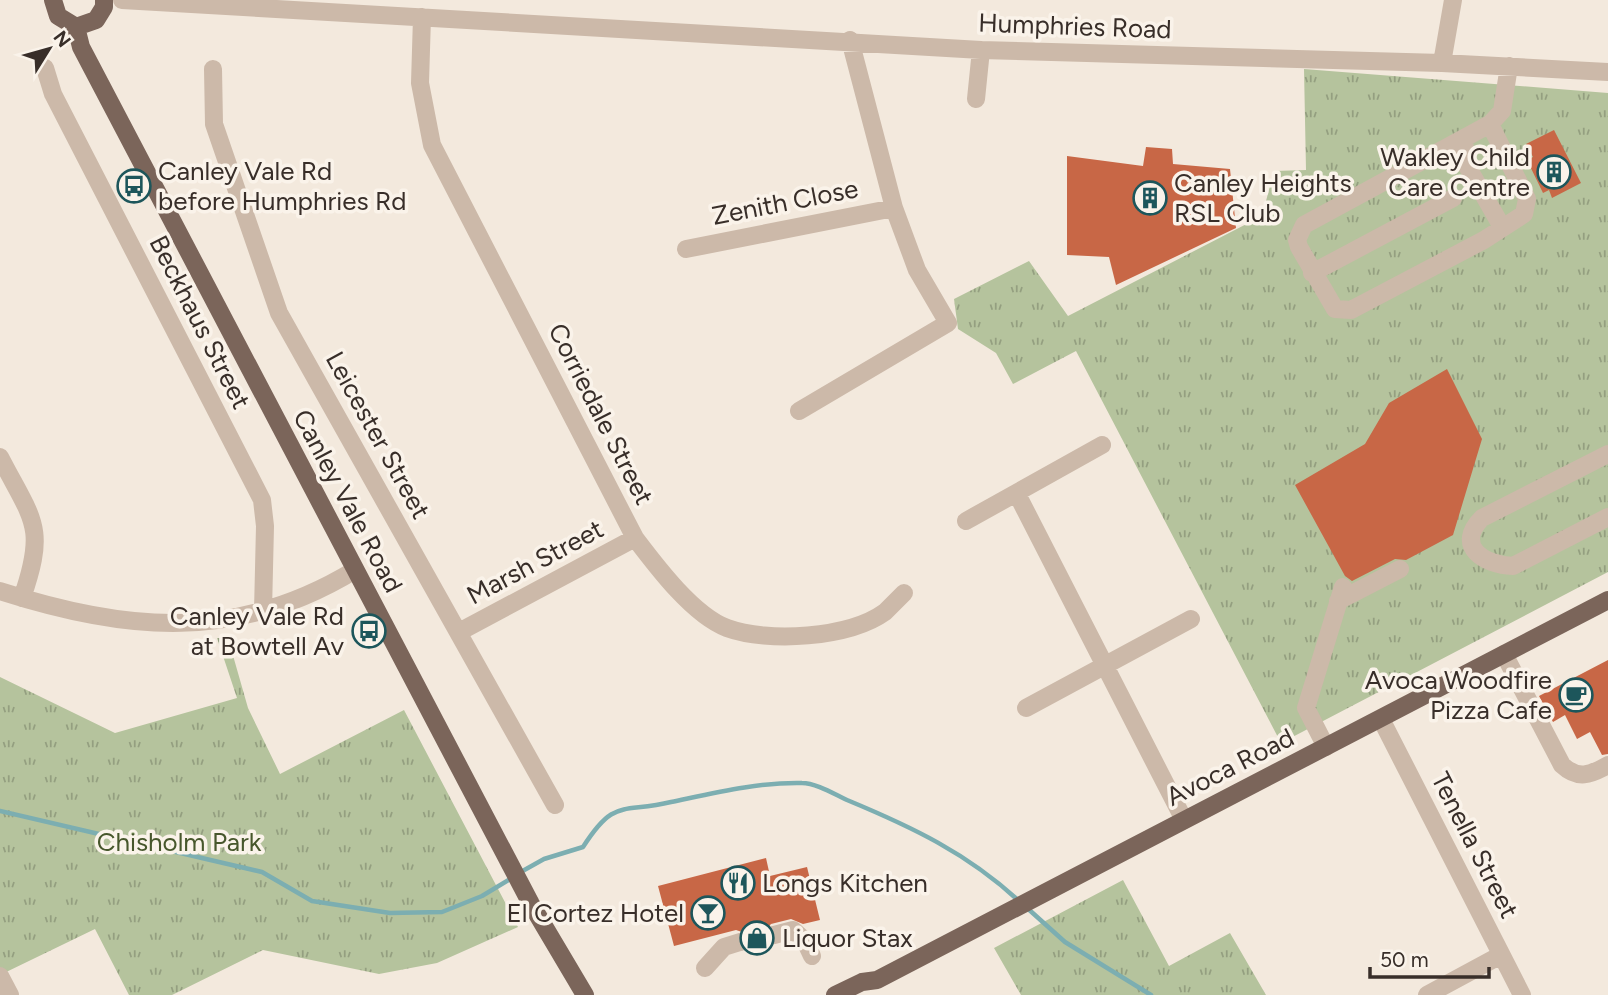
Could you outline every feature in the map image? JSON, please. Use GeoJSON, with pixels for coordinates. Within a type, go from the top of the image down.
{"type":"FeatureCollection","features":[{"type":"Feature","properties":{"kind":"main road"},"geometry":{"type":"LineString","coordinates":[[53,0],[58,16],[76,27],[96,20],[104,7],[104,0]]}},
{"type":"Feature","properties":{"kind":"main road","name":"Canley Vale Road"},"geometry":{"type":"LineString","coordinates":[[76,27],[81,47],[355,570],[531,904],[585,995]]}},
{"type":"Feature","properties":{"kind":"main road","name":"Avoca Road"},"geometry":{"type":"LineString","coordinates":[[864,995],[877,981],[1027,901],[1607,603]]}},
{"type":"Feature","properties":{"kind":"main road","name":"Avoca Road"},"geometry":{"type":"LineString","coordinates":[[835,995],[862,982],[877,981]]}},
{"type":"Feature","properties":{"kind":"street","name":"Humphries Road"},"geometry":{"type":"LineString","coordinates":[[122,0],[331,7],[422,17],[850,40],[981,50],[1509,66],[1608,72]]}},
{"type":"Feature","properties":{"kind":"street"},"geometry":{"type":"LineString","coordinates":[[1442,64],[1453,0]]}},
{"type":"Feature","properties":{"kind":"street","name":"Corriedale Street"},"geometry":{"type":"LineString","coordinates":[[422,17],[420,83],[432,145],[635,538],[686,599],[726,627],[764,636],[837,631],[860,624],[884,613],[904,593]]}},
{"type":"Feature","properties":{"kind":"street"},"geometry":{"type":"LineString","coordinates":[[799,411],[948,323],[917,270],[894,208],[875,147],[865,88],[850,40]]}},
{"type":"Feature","properties":{"kind":"street"},"geometry":{"type":"LineString","coordinates":[[976,99],[981,50]]}},
{"type":"Feature","properties":{"kind":"street"},"geometry":{"type":"LineString","coordinates":[[1490,124],[1527,199],[1524,214],[1345,312],[1331,305],[1297,240],[1304,225],[1465,141],[1490,124],[1502,111],[1509,66]]}},
{"type":"Feature","properties":{"kind":"street","name":"Beckhaus Street"},"geometry":{"type":"LineString","coordinates":[[45,68],[53,94],[262,500],[265,526],[263,611]]}},
{"type":"Feature","properties":{"kind":"street","name":"Leicester Street"},"geometry":{"type":"LineString","coordinates":[[213,69],[214,124],[279,313],[555,805]]}},
{"type":"Feature","properties":{"kind":"street"},"geometry":{"type":"LineString","coordinates":[[1465,141],[1463,159],[1502,227]]}},
{"type":"Feature","properties":{"kind":"street"},"geometry":{"type":"LineString","coordinates":[[1312,273],[1453,198]]}},
{"type":"Feature","properties":{"kind":"street","name":"Zenith Close"},"geometry":{"type":"LineString","coordinates":[[686,249],[894,208]]}},
{"type":"Feature","properties":{"kind":"street"},"geometry":{"type":"LineString","coordinates":[[966,521],[1102,444]]}},
{"type":"Feature","properties":{"kind":"street"},"geometry":{"type":"LineString","coordinates":[[1608,454],[1482,518],[1473,528],[1470,540],[1479,557],[1496,565],[1513,566],[1608,517]]}},
{"type":"Feature","properties":{"kind":"street"},"geometry":{"type":"LineString","coordinates":[[0,457],[34,522],[37,543],[34,562],[22,598]]}},
{"type":"Feature","properties":{"kind":"street"},"geometry":{"type":"LineString","coordinates":[[1017,494],[1184,820]]}},
{"type":"Feature","properties":{"kind":"street","name":"Marsh Street"},"geometry":{"type":"LineString","coordinates":[[459,632],[635,538]]}},
{"type":"Feature","properties":{"kind":"street"},"geometry":{"type":"LineString","coordinates":[[1326,747],[1306,708],[1341,594],[1400,569]]}},
{"type":"Feature","properties":{"kind":"street"},"geometry":{"type":"LineString","coordinates":[[0,591],[118,621],[146,625],[221,620],[263,611],[314,594],[355,570]]}},
{"type":"Feature","properties":{"kind":"street"},"geometry":{"type":"LineString","coordinates":[[1026,708],[1191,619]]}},
{"type":"Feature","properties":{"kind":"street"},"geometry":{"type":"LineString","coordinates":[[1504,654],[1562,765],[1571,774],[1582,776],[1608,765]]}},
{"type":"Feature","properties":{"kind":"street","name":"Tenella Street"},"geometry":{"type":"LineString","coordinates":[[1381,719],[1522,995]]}},
{"type":"Feature","properties":{"kind":"street"},"geometry":{"type":"LineString","coordinates":[[774,935],[793,930],[805,941],[812,956]]}},
{"type":"Feature","properties":{"kind":"street"},"geometry":{"type":"LineString","coordinates":[[705,968],[724,947],[740,942]]}},
{"type":"Feature","properties":{"kind":"street"},"geometry":{"type":"LineString","coordinates":[[1427,995],[1501,955]]}},
{"type":"Feature","properties":{"kind":"street"},"geometry":{"type":"LineString","coordinates":[[0,976],[10,995]]}},
{"type":"Feature","properties":{"kind":"green space"},"geometry":{"type":"Polygon","coordinates":[[[1304,69],[1608,93],[1608,572],[1281,743],[1076,351],[1013,384],[996,353],[958,329],[954,299],[1029,261],[1068,316],[1262,216],[1274,171],[1306,170],[1304,69]]]}},
{"type":"Feature","properties":{"kind":"green space","name":"Chisholm Park"},"geometry":{"type":"Polygon","coordinates":[[[217,638],[228,638],[248,708],[280,774],[404,710],[518,927],[437,963],[379,974],[263,950],[172,995],[129,995],[95,929],[0,975],[0,677],[115,733],[237,698],[217,638]]]}},
{"type":"Feature","properties":{"kind":"green space"},"geometry":{"type":"Polygon","coordinates":[[[1123,880],[1169,966],[1230,933],[1266,995],[1021,995],[994,948],[1123,880]]]}},
{"type":"Feature","properties":{"kind":"building","name":"Wakley Child Care Centre"},"geometry":{"type":"Polygon","coordinates":[[[1554,130],[1581,183],[1552,198],[1549,190],[1543,193],[1527,160],[1533,157],[1526,144],[1554,130]]]}},
{"type":"Feature","properties":{"kind":"building","name":"Canley Heights RSL Club"},"geometry":{"type":"Polygon","coordinates":[[[1146,147],[1172,149],[1173,164],[1230,169],[1236,228],[1116,285],[1109,257],[1067,255],[1067,156],[1143,166],[1146,147]]]}},
{"type":"Feature","properties":{"kind":"building"},"geometry":{"type":"Polygon","coordinates":[[[1447,369],[1482,439],[1453,535],[1406,560],[1395,559],[1352,581],[1345,576],[1295,485],[1365,444],[1389,403],[1447,369]]]}},
{"type":"Feature","properties":{"kind":"building"},"geometry":{"type":"Polygon","coordinates":[[[1608,660],[1608,754],[1602,755],[1590,732],[1577,739],[1565,715],[1553,722],[1539,696],[1608,660]]]}},
{"type":"Feature","properties":{"kind":"building"},"geometry":{"type":"Polygon","coordinates":[[[766,858],[770,876],[807,867],[820,920],[803,924],[791,919],[771,924],[763,933],[768,944],[749,949],[751,939],[748,934],[736,930],[674,946],[658,886],[766,858]]]}},
{"type":"Feature","properties":{"kind":"waterway"},"geometry":{"type":"LineString","coordinates":[[519,873],[544,859],[583,847],[603,821],[621,810],[753,786],[802,783],[825,789],[938,843],[979,869],[1019,901]]}},
{"type":"Feature","properties":{"kind":"waterway"},"geometry":{"type":"LineString","coordinates":[[0,811],[262,872],[312,901],[390,913],[442,912],[482,896],[512,878]]}},
{"type":"Feature","properties":{"kind":"waterway"},"geometry":{"type":"LineString","coordinates":[[1026,907],[1065,942],[1151,995]]}},
{"type":"Feature","properties":{"kind":"tunnel"},"geometry":{"type":"LineString","coordinates":[[740,942],[774,935]]}},
{"type":"Feature","properties":{"kind":"place","name":"Wakley Child Care Centre"},"geometry":{"type":"Point","coordinates":[1554,172]}},
{"type":"Feature","properties":{"kind":"place","name":"Canley Vale Rd before Humphries Rd"},"geometry":{"type":"Point","coordinates":[134,186]}},
{"type":"Feature","properties":{"kind":"place","name":"Canley Heights RSL Club"},"geometry":{"type":"Point","coordinates":[1150,198]}},
{"type":"Feature","properties":{"kind":"place","name":"Canley Vale Rd at Bowtell Av"},"geometry":{"type":"Point","coordinates":[369,631]}},
{"type":"Feature","properties":{"kind":"place","name":"Avoca Woodfire Pizza Cafe"},"geometry":{"type":"Point","coordinates":[1576,695]}},
{"type":"Feature","properties":{"kind":"place","name":"Longs Kitchen"},"geometry":{"type":"Point","coordinates":[738,883]}},
{"type":"Feature","properties":{"kind":"place","name":"El Cortez Hotel"},"geometry":{"type":"Point","coordinates":[708,913]}},
{"type":"Feature","properties":{"kind":"place","name":"Liquor Stax"},"geometry":{"type":"Point","coordinates":[757,938]}}]}
